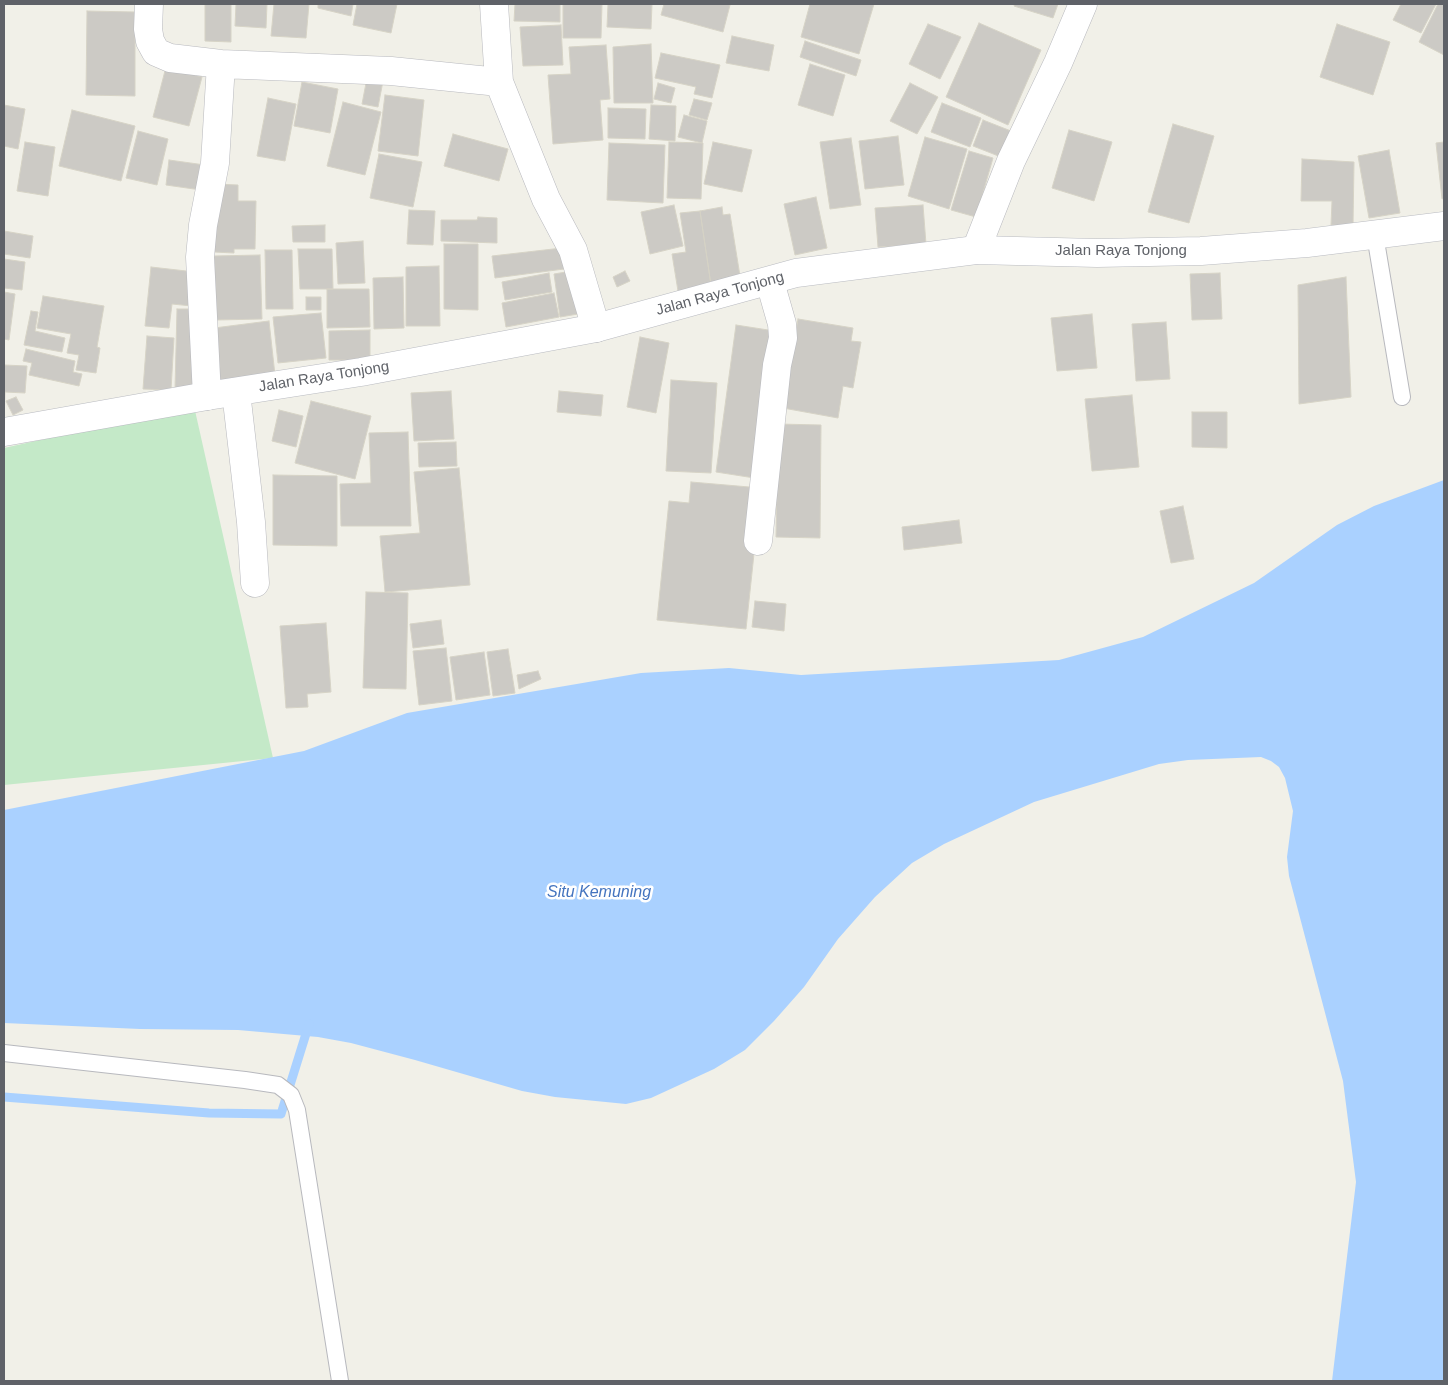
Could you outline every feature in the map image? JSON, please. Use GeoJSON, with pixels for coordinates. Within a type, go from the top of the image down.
{"type":"FeatureCollection","features":[{"type":"Feature","properties":{"kind":"street"},"geometry":{"type":"LineString","coordinates":[[149,4],[148,29],[150,41],[156,52],[170,58],[221,64],[391,71],[499,82]]}},
{"type":"Feature","properties":{"kind":"street"},"geometry":{"type":"LineString","coordinates":[[494,4],[499,82],[546,199],[574,250],[596,328]]}},
{"type":"Feature","properties":{"kind":"street"},"geometry":{"type":"LineString","coordinates":[[976,250],[1011,161],[1084,4]]}},
{"type":"Feature","properties":{"kind":"street"},"geometry":{"type":"LineString","coordinates":[[208,396],[200,257],[203,225],[215,163],[221,64]]}},
{"type":"Feature","properties":{"kind":"street","name":"Jalan Raya Tonjong"},"geometry":{"type":"LineString","coordinates":[[4,432],[208,396],[361,372],[596,328],[770,282],[796,273],[976,250],[1201,251],[1307,243],[1444,226]]}},
{"type":"Feature","properties":{"kind":"street"},"geometry":{"type":"LineString","coordinates":[[758,541],[777,365],[783,338],[782,324],[770,282]]}},
{"type":"Feature","properties":{"kind":"street"},"geometry":{"type":"LineString","coordinates":[[236,392],[251,522],[254,583]]}},
{"type":"Feature","properties":{"kind":"lane"},"geometry":{"type":"LineString","coordinates":[[1375,235],[1402,397]]}},
{"type":"Feature","properties":{"kind":"lane"},"geometry":{"type":"LineString","coordinates":[[4,1053],[245,1080],[278,1086],[291,1095],[297,1110],[340,1381]]}},
{"type":"Feature","properties":{"kind":"green space"},"geometry":{"type":"Polygon","coordinates":[[[194,406],[273,758],[4,785],[4,448],[194,406]]]}},
{"type":"Feature","properties":{"kind":"water","name":"Situ Kemuning"},"geometry":{"type":"Polygon","coordinates":[[[1444,480],[1444,1381],[1332,1381],[1356,1182],[1343,1081],[1289,876],[1287,857],[1293,811],[1285,778],[1279,767],[1261,757],[1188,760],[1159,764],[1034,802],[944,844],[912,863],[875,897],[838,939],[804,987],[745,1050],[714,1069],[651,1098],[626,1104],[555,1097],[522,1091],[351,1043],[318,1037],[238,1030],[140,1029],[4,1023],[4,810],[304,751],[407,713],[641,673],[729,668],[801,675],[1059,660],[1143,637],[1254,583],[1337,525],[1374,506],[1444,480]]]}},
{"type":"Feature","properties":{"kind":"building"},"geometry":{"type":"Polygon","coordinates":[[[205,4],[231,4],[231,42],[205,41],[205,4]]]}},
{"type":"Feature","properties":{"kind":"building"},"geometry":{"type":"Polygon","coordinates":[[[236,4],[267,4],[266,28],[235,26],[236,4]]]}},
{"type":"Feature","properties":{"kind":"building"},"geometry":{"type":"Polygon","coordinates":[[[274,4],[309,4],[306,38],[271,36],[274,4]]]}},
{"type":"Feature","properties":{"kind":"building"},"geometry":{"type":"Polygon","coordinates":[[[318,4],[353,4],[351,16],[318,8],[318,4]]]}},
{"type":"Feature","properties":{"kind":"building"},"geometry":{"type":"Polygon","coordinates":[[[357,4],[397,4],[391,33],[353,25],[357,4]]]}},
{"type":"Feature","properties":{"kind":"building"},"geometry":{"type":"Polygon","coordinates":[[[515,4],[560,4],[560,22],[514,21],[515,4]]]}},
{"type":"Feature","properties":{"kind":"building"},"geometry":{"type":"Polygon","coordinates":[[[563,4],[602,4],[601,38],[563,38],[563,4]]]}},
{"type":"Feature","properties":{"kind":"building"},"geometry":{"type":"Polygon","coordinates":[[[608,4],[652,4],[651,29],[607,27],[608,4]]]}},
{"type":"Feature","properties":{"kind":"building"},"geometry":{"type":"Polygon","coordinates":[[[664,4],[730,5],[723,32],[661,15],[664,4]]]}},
{"type":"Feature","properties":{"kind":"building"},"geometry":{"type":"Polygon","coordinates":[[[810,4],[874,4],[859,54],[801,37],[810,4]]]}},
{"type":"Feature","properties":{"kind":"building"},"geometry":{"type":"Polygon","coordinates":[[[1015,4],[1058,4],[1053,18],[1014,6],[1015,4]]]}},
{"type":"Feature","properties":{"kind":"building"},"geometry":{"type":"Polygon","coordinates":[[[1401,4],[1436,4],[1421,33],[1393,20],[1401,4]]]}},
{"type":"Feature","properties":{"kind":"building"},"geometry":{"type":"Polygon","coordinates":[[[1438,4],[1444,4],[1444,55],[1419,42],[1438,4]]]}},
{"type":"Feature","properties":{"kind":"building"},"geometry":{"type":"Polygon","coordinates":[[[87,11],[135,12],[135,96],[86,95],[87,11]]]}},
{"type":"Feature","properties":{"kind":"building"},"geometry":{"type":"Polygon","coordinates":[[[979,23],[1041,50],[1008,125],[946,97],[979,23]]]}},
{"type":"Feature","properties":{"kind":"building"},"geometry":{"type":"Polygon","coordinates":[[[928,24],[961,37],[940,79],[909,64],[928,24]]]}},
{"type":"Feature","properties":{"kind":"building"},"geometry":{"type":"Polygon","coordinates":[[[1337,24],[1390,42],[1373,95],[1320,77],[1337,24]]]}},
{"type":"Feature","properties":{"kind":"building"},"geometry":{"type":"Polygon","coordinates":[[[561,25],[563,65],[523,66],[520,27],[561,25]]]}},
{"type":"Feature","properties":{"kind":"building"},"geometry":{"type":"Polygon","coordinates":[[[732,36],[774,45],[769,71],[726,63],[732,36]]]}},
{"type":"Feature","properties":{"kind":"building"},"geometry":{"type":"Polygon","coordinates":[[[805,41],[861,60],[856,76],[800,57],[805,41]]]}},
{"type":"Feature","properties":{"kind":"building"},"geometry":{"type":"Polygon","coordinates":[[[651,44],[653,103],[614,103],[613,47],[651,44]]]}},
{"type":"Feature","properties":{"kind":"building"},"geometry":{"type":"Polygon","coordinates":[[[606,45],[610,99],[600,100],[603,140],[553,144],[548,75],[571,74],[569,47],[606,45]]]}},
{"type":"Feature","properties":{"kind":"building"},"geometry":{"type":"Polygon","coordinates":[[[661,53],[720,65],[712,98],[694,94],[696,87],[655,78],[661,53]]]}},
{"type":"Feature","properties":{"kind":"building"},"geometry":{"type":"Polygon","coordinates":[[[810,64],[845,75],[833,116],[798,105],[810,64]]]}},
{"type":"Feature","properties":{"kind":"building"},"geometry":{"type":"Polygon","coordinates":[[[166,67],[202,77],[189,126],[153,117],[166,67]]]}},
{"type":"Feature","properties":{"kind":"building"},"geometry":{"type":"Polygon","coordinates":[[[367,78],[383,81],[378,107],[362,104],[367,78]]]}},
{"type":"Feature","properties":{"kind":"building"},"geometry":{"type":"Polygon","coordinates":[[[302,82],[338,89],[330,133],[294,126],[302,82]]]}},
{"type":"Feature","properties":{"kind":"building"},"geometry":{"type":"Polygon","coordinates":[[[658,83],[675,88],[671,103],[654,99],[658,83]]]}},
{"type":"Feature","properties":{"kind":"building"},"geometry":{"type":"Polygon","coordinates":[[[910,83],[938,97],[917,134],[890,121],[910,83]]]}},
{"type":"Feature","properties":{"kind":"building"},"geometry":{"type":"Polygon","coordinates":[[[385,95],[424,100],[418,156],[378,151],[385,95]]]}},
{"type":"Feature","properties":{"kind":"building"},"geometry":{"type":"Polygon","coordinates":[[[268,98],[296,104],[285,161],[257,156],[268,98]]]}},
{"type":"Feature","properties":{"kind":"building"},"geometry":{"type":"Polygon","coordinates":[[[694,99],[712,103],[707,120],[689,115],[694,99]]]}},
{"type":"Feature","properties":{"kind":"building"},"geometry":{"type":"Polygon","coordinates":[[[343,102],[381,112],[365,175],[327,166],[343,102]]]}},
{"type":"Feature","properties":{"kind":"building"},"geometry":{"type":"Polygon","coordinates":[[[942,103],[981,118],[970,147],[931,132],[942,103]]]}},
{"type":"Feature","properties":{"kind":"building"},"geometry":{"type":"Polygon","coordinates":[[[4,105],[25,109],[18,149],[4,146],[4,105]]]}},
{"type":"Feature","properties":{"kind":"building"},"geometry":{"type":"Polygon","coordinates":[[[651,105],[676,106],[675,141],[649,139],[651,105]]]}},
{"type":"Feature","properties":{"kind":"building"},"geometry":{"type":"Polygon","coordinates":[[[608,108],[646,109],[645,139],[608,138],[608,108]]]}},
{"type":"Feature","properties":{"kind":"building"},"geometry":{"type":"Polygon","coordinates":[[[72,110],[135,126],[121,181],[59,166],[72,110]]]}},
{"type":"Feature","properties":{"kind":"building"},"geometry":{"type":"Polygon","coordinates":[[[684,115],[707,121],[702,143],[678,137],[684,115]]]}},
{"type":"Feature","properties":{"kind":"building"},"geometry":{"type":"Polygon","coordinates":[[[983,120],[1011,131],[1001,157],[973,146],[983,120]]]}},
{"type":"Feature","properties":{"kind":"building"},"geometry":{"type":"Polygon","coordinates":[[[1173,124],[1214,136],[1189,223],[1148,212],[1173,124]]]}},
{"type":"Feature","properties":{"kind":"building"},"geometry":{"type":"Polygon","coordinates":[[[1069,130],[1112,142],[1094,201],[1052,188],[1069,130]]]}},
{"type":"Feature","properties":{"kind":"building"},"geometry":{"type":"Polygon","coordinates":[[[138,131],[168,139],[157,185],[126,178],[138,131]]]}},
{"type":"Feature","properties":{"kind":"building"},"geometry":{"type":"Polygon","coordinates":[[[453,134],[508,149],[499,181],[444,166],[453,134]]]}},
{"type":"Feature","properties":{"kind":"building"},"geometry":{"type":"Polygon","coordinates":[[[898,136],[904,185],[865,189],[859,141],[898,136]]]}},
{"type":"Feature","properties":{"kind":"building"},"geometry":{"type":"Polygon","coordinates":[[[925,137],[967,149],[949,209],[908,196],[925,137]]]}},
{"type":"Feature","properties":{"kind":"building"},"geometry":{"type":"Polygon","coordinates":[[[851,138],[861,205],[830,209],[820,142],[851,138]]]}},
{"type":"Feature","properties":{"kind":"building"},"geometry":{"type":"Polygon","coordinates":[[[25,142],[55,147],[48,196],[17,191],[25,142]]]}},
{"type":"Feature","properties":{"kind":"building"},"geometry":{"type":"Polygon","coordinates":[[[669,142],[703,143],[701,199],[667,198],[669,142]]]}},
{"type":"Feature","properties":{"kind":"building"},"geometry":{"type":"Polygon","coordinates":[[[713,142],[752,150],[742,192],[704,184],[713,142]]]}},
{"type":"Feature","properties":{"kind":"building"},"geometry":{"type":"Polygon","coordinates":[[[1444,142],[1444,198],[1442,199],[1436,143],[1444,142]]]}},
{"type":"Feature","properties":{"kind":"building"},"geometry":{"type":"Polygon","coordinates":[[[609,143],[665,145],[663,203],[607,200],[609,143]]]}},
{"type":"Feature","properties":{"kind":"building"},"geometry":{"type":"Polygon","coordinates":[[[1389,150],[1400,213],[1369,218],[1358,156],[1389,150]]]}},
{"type":"Feature","properties":{"kind":"building"},"geometry":{"type":"Polygon","coordinates":[[[969,151],[993,158],[976,217],[951,210],[969,151]]]}},
{"type":"Feature","properties":{"kind":"building"},"geometry":{"type":"Polygon","coordinates":[[[379,154],[422,162],[413,207],[370,198],[379,154]]]}},
{"type":"Feature","properties":{"kind":"building"},"geometry":{"type":"Polygon","coordinates":[[[1302,159],[1354,162],[1353,226],[1331,225],[1332,201],[1301,201],[1302,159]]]}},
{"type":"Feature","properties":{"kind":"building"},"geometry":{"type":"Polygon","coordinates":[[[169,160],[212,166],[208,191],[166,185],[169,160]]]}},
{"type":"Feature","properties":{"kind":"building"},"geometry":{"type":"Polygon","coordinates":[[[215,184],[238,185],[238,201],[256,201],[255,249],[234,249],[234,253],[214,252],[215,184]]]}},
{"type":"Feature","properties":{"kind":"building"},"geometry":{"type":"Polygon","coordinates":[[[816,197],[827,248],[795,255],[784,204],[816,197]]]}},
{"type":"Feature","properties":{"kind":"building"},"geometry":{"type":"Polygon","coordinates":[[[674,205],[683,246],[650,254],[641,212],[674,205]]]}},
{"type":"Feature","properties":{"kind":"building"},"geometry":{"type":"Polygon","coordinates":[[[923,205],[926,244],[878,247],[875,208],[923,205]]]}},
{"type":"Feature","properties":{"kind":"building"},"geometry":{"type":"Polygon","coordinates":[[[722,207],[723,215],[730,214],[740,276],[711,285],[700,211],[722,207]]]}},
{"type":"Feature","properties":{"kind":"building"},"geometry":{"type":"Polygon","coordinates":[[[409,210],[435,211],[433,245],[407,244],[409,210]]]}},
{"type":"Feature","properties":{"kind":"building"},"geometry":{"type":"Polygon","coordinates":[[[700,211],[711,285],[678,291],[672,254],[686,252],[680,213],[700,211]]]}},
{"type":"Feature","properties":{"kind":"building"},"geometry":{"type":"Polygon","coordinates":[[[478,217],[497,218],[497,243],[441,241],[441,220],[477,220],[478,217]]]}},
{"type":"Feature","properties":{"kind":"building"},"geometry":{"type":"Polygon","coordinates":[[[325,225],[325,242],[293,242],[292,226],[325,225]]]}},
{"type":"Feature","properties":{"kind":"building"},"geometry":{"type":"Polygon","coordinates":[[[4,231],[33,236],[30,258],[4,254],[4,231]]]}},
{"type":"Feature","properties":{"kind":"building"},"geometry":{"type":"Polygon","coordinates":[[[363,241],[365,283],[338,284],[336,243],[363,241]]]}},
{"type":"Feature","properties":{"kind":"building"},"geometry":{"type":"Polygon","coordinates":[[[444,244],[478,244],[478,310],[444,309],[444,244]]]}},
{"type":"Feature","properties":{"kind":"building"},"geometry":{"type":"Polygon","coordinates":[[[562,248],[564,269],[495,278],[492,256],[562,248]]]}},
{"type":"Feature","properties":{"kind":"building"},"geometry":{"type":"Polygon","coordinates":[[[298,249],[332,249],[333,289],[300,289],[298,249]]]}},
{"type":"Feature","properties":{"kind":"building"},"geometry":{"type":"Polygon","coordinates":[[[265,250],[292,250],[293,309],[266,309],[265,250]]]}},
{"type":"Feature","properties":{"kind":"building"},"geometry":{"type":"Polygon","coordinates":[[[260,255],[262,319],[216,320],[214,256],[260,255]]]}},
{"type":"Feature","properties":{"kind":"building"},"geometry":{"type":"Polygon","coordinates":[[[4,259],[25,262],[22,290],[4,288],[4,259]]]}},
{"type":"Feature","properties":{"kind":"building"},"geometry":{"type":"Polygon","coordinates":[[[439,266],[440,326],[406,326],[406,267],[439,266]]]}},
{"type":"Feature","properties":{"kind":"building"},"geometry":{"type":"Polygon","coordinates":[[[151,267],[195,272],[192,306],[172,304],[169,328],[145,326],[151,267]]]}},
{"type":"Feature","properties":{"kind":"building"},"geometry":{"type":"Polygon","coordinates":[[[572,271],[578,314],[560,317],[554,274],[572,271]]]}},
{"type":"Feature","properties":{"kind":"building"},"geometry":{"type":"Polygon","coordinates":[[[625,271],[630,281],[617,287],[613,277],[625,271]]]}},
{"type":"Feature","properties":{"kind":"building"},"geometry":{"type":"Polygon","coordinates":[[[549,273],[552,292],[505,300],[502,282],[549,273]]]}},
{"type":"Feature","properties":{"kind":"building"},"geometry":{"type":"Polygon","coordinates":[[[1220,273],[1222,319],[1192,320],[1190,274],[1220,273]]]}},
{"type":"Feature","properties":{"kind":"building"},"geometry":{"type":"Polygon","coordinates":[[[403,277],[404,328],[374,329],[373,278],[403,277]]]}},
{"type":"Feature","properties":{"kind":"building"},"geometry":{"type":"Polygon","coordinates":[[[1346,277],[1351,397],[1299,404],[1298,285],[1346,277]]]}},
{"type":"Feature","properties":{"kind":"building"},"geometry":{"type":"Polygon","coordinates":[[[327,289],[369,289],[370,327],[327,328],[327,289]]]}},
{"type":"Feature","properties":{"kind":"building"},"geometry":{"type":"Polygon","coordinates":[[[4,292],[15,294],[9,340],[4,339],[4,292]]]}},
{"type":"Feature","properties":{"kind":"building"},"geometry":{"type":"Polygon","coordinates":[[[554,293],[559,317],[506,327],[502,303],[554,293]]]}},
{"type":"Feature","properties":{"kind":"building"},"geometry":{"type":"Polygon","coordinates":[[[43,296],[104,306],[97,347],[100,348],[96,373],[76,370],[79,355],[67,353],[71,334],[37,328],[43,296]]]}},
{"type":"Feature","properties":{"kind":"building"},"geometry":{"type":"Polygon","coordinates":[[[306,297],[321,297],[321,310],[306,310],[306,297]]]}},
{"type":"Feature","properties":{"kind":"building"},"geometry":{"type":"Polygon","coordinates":[[[177,309],[202,309],[200,390],[175,389],[177,309]]]}},
{"type":"Feature","properties":{"kind":"building"},"geometry":{"type":"Polygon","coordinates":[[[31,311],[38,312],[35,331],[65,338],[62,352],[24,345],[31,311]]]}},
{"type":"Feature","properties":{"kind":"building"},"geometry":{"type":"Polygon","coordinates":[[[321,313],[326,358],[278,363],[273,317],[321,313]]]}},
{"type":"Feature","properties":{"kind":"building"},"geometry":{"type":"Polygon","coordinates":[[[1092,314],[1097,368],[1057,371],[1051,318],[1092,314]]]}},
{"type":"Feature","properties":{"kind":"building"},"geometry":{"type":"Polygon","coordinates":[[[798,319],[853,328],[851,341],[861,342],[853,388],[843,386],[838,418],[783,408],[798,319]]]}},
{"type":"Feature","properties":{"kind":"building"},"geometry":{"type":"Polygon","coordinates":[[[269,321],[275,375],[220,382],[214,328],[269,321]]]}},
{"type":"Feature","properties":{"kind":"building"},"geometry":{"type":"Polygon","coordinates":[[[1166,322],[1170,379],[1136,381],[1132,324],[1166,322]]]}},
{"type":"Feature","properties":{"kind":"building"},"geometry":{"type":"Polygon","coordinates":[[[736,325],[781,332],[761,479],[716,472],[736,325]]]}},
{"type":"Feature","properties":{"kind":"building"},"geometry":{"type":"Polygon","coordinates":[[[370,330],[370,360],[329,360],[329,331],[370,330]]]}},
{"type":"Feature","properties":{"kind":"building"},"geometry":{"type":"Polygon","coordinates":[[[147,336],[174,338],[171,390],[143,389],[147,336]]]}},
{"type":"Feature","properties":{"kind":"building"},"geometry":{"type":"Polygon","coordinates":[[[640,337],[669,343],[656,413],[627,407],[640,337]]]}},
{"type":"Feature","properties":{"kind":"building"},"geometry":{"type":"Polygon","coordinates":[[[26,349],[75,361],[73,372],[82,374],[79,386],[29,375],[32,363],[23,361],[26,349]]]}},
{"type":"Feature","properties":{"kind":"building"},"geometry":{"type":"Polygon","coordinates":[[[4,365],[27,366],[25,393],[5,392],[4,421],[4,365]]]}},
{"type":"Feature","properties":{"kind":"building"},"geometry":{"type":"Polygon","coordinates":[[[671,380],[717,383],[711,473],[666,471],[671,380]]]}},
{"type":"Feature","properties":{"kind":"building"},"geometry":{"type":"Polygon","coordinates":[[[451,391],[454,439],[414,441],[411,393],[451,391]]]}},
{"type":"Feature","properties":{"kind":"building"},"geometry":{"type":"Polygon","coordinates":[[[559,391],[603,395],[601,416],[557,412],[559,391]]]}},
{"type":"Feature","properties":{"kind":"building"},"geometry":{"type":"Polygon","coordinates":[[[1132,395],[1139,467],[1092,471],[1085,399],[1132,395]]]}},
{"type":"Feature","properties":{"kind":"building"},"geometry":{"type":"Polygon","coordinates":[[[16,397],[23,410],[13,415],[6,401],[16,397]]]}},
{"type":"Feature","properties":{"kind":"building"},"geometry":{"type":"Polygon","coordinates":[[[311,401],[371,416],[355,479],[295,463],[311,401]]]}},
{"type":"Feature","properties":{"kind":"building"},"geometry":{"type":"Polygon","coordinates":[[[279,410],[303,416],[296,447],[272,441],[279,410]]]}},
{"type":"Feature","properties":{"kind":"building"},"geometry":{"type":"Polygon","coordinates":[[[1192,412],[1227,412],[1227,448],[1192,447],[1192,412]]]}},
{"type":"Feature","properties":{"kind":"building"},"geometry":{"type":"Polygon","coordinates":[[[778,424],[821,425],[820,538],[776,537],[778,424]]]}},
{"type":"Feature","properties":{"kind":"building"},"geometry":{"type":"Polygon","coordinates":[[[408,432],[411,526],[341,526],[340,484],[371,483],[369,433],[408,432]]]}},
{"type":"Feature","properties":{"kind":"building"},"geometry":{"type":"Polygon","coordinates":[[[456,442],[457,466],[419,467],[418,443],[456,442]]]}},
{"type":"Feature","properties":{"kind":"building"},"geometry":{"type":"Polygon","coordinates":[[[459,468],[470,585],[385,592],[380,536],[420,533],[414,472],[459,468]]]}},
{"type":"Feature","properties":{"kind":"building"},"geometry":{"type":"Polygon","coordinates":[[[273,475],[337,476],[337,546],[273,545],[273,475]]]}},
{"type":"Feature","properties":{"kind":"building"},"geometry":{"type":"Polygon","coordinates":[[[691,482],[761,488],[746,629],[657,620],[669,501],[689,503],[691,482]]]}},
{"type":"Feature","properties":{"kind":"building"},"geometry":{"type":"Polygon","coordinates":[[[1183,506],[1194,559],[1171,563],[1160,511],[1183,506]]]}},
{"type":"Feature","properties":{"kind":"building"},"geometry":{"type":"Polygon","coordinates":[[[959,520],[962,543],[904,550],[902,527],[959,520]]]}},
{"type":"Feature","properties":{"kind":"building"},"geometry":{"type":"Polygon","coordinates":[[[366,592],[408,593],[406,689],[363,688],[366,592]]]}},
{"type":"Feature","properties":{"kind":"building"},"geometry":{"type":"Polygon","coordinates":[[[755,601],[786,604],[784,631],[752,627],[755,601]]]}},
{"type":"Feature","properties":{"kind":"building"},"geometry":{"type":"Polygon","coordinates":[[[441,620],[444,644],[413,648],[410,624],[441,620]]]}},
{"type":"Feature","properties":{"kind":"building"},"geometry":{"type":"Polygon","coordinates":[[[326,623],[331,692],[307,694],[308,707],[286,708],[280,626],[326,623]]]}},
{"type":"Feature","properties":{"kind":"building"},"geometry":{"type":"Polygon","coordinates":[[[446,648],[452,701],[419,705],[413,651],[446,648]]]}},
{"type":"Feature","properties":{"kind":"building"},"geometry":{"type":"Polygon","coordinates":[[[508,649],[515,693],[493,696],[487,652],[508,649]]]}},
{"type":"Feature","properties":{"kind":"building"},"geometry":{"type":"Polygon","coordinates":[[[484,652],[490,695],[456,700],[450,657],[484,652]]]}},
{"type":"Feature","properties":{"kind":"building"},"geometry":{"type":"Polygon","coordinates":[[[538,671],[541,679],[519,689],[517,675],[538,671]]]}},
{"type":"Feature","properties":{"kind":"waterway"},"geometry":{"type":"LineString","coordinates":[[4,1097],[209,1113],[281,1114],[309,1024]]}}]}
